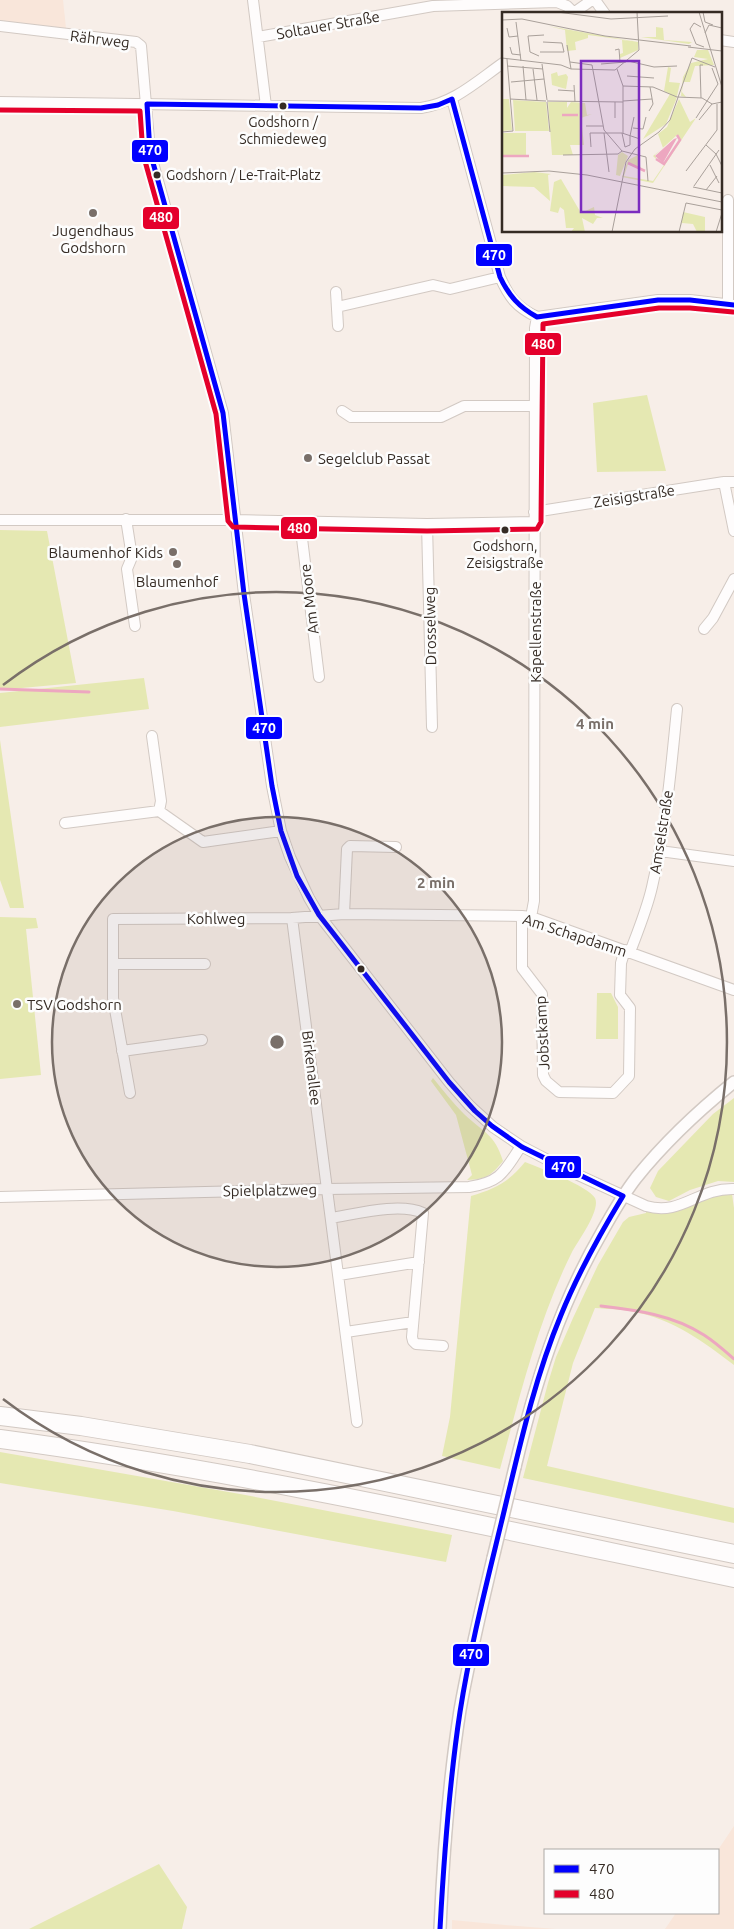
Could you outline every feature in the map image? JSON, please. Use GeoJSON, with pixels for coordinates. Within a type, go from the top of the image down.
{"type":"FeatureCollection","features":[{"type":"Feature","properties":{"kind":"highway"},"geometry":{"type":"LineString","coordinates":[[0,1416],[81,1426],[250,1454],[734,1554]]}},
{"type":"Feature","properties":{"kind":"highway"},"geometry":{"type":"LineString","coordinates":[[0,1439],[246,1477],[734,1578]]}},
{"type":"Feature","properties":{"kind":"street"},"geometry":{"type":"LineString","coordinates":[[253,0],[266,106]]}},
{"type":"Feature","properties":{"kind":"street"},"geometry":{"type":"LineString","coordinates":[[575,12],[593,0],[603,12]]}},
{"type":"Feature","properties":{"kind":"street","name":"Soltauer Straße"},"geometry":{"type":"LineString","coordinates":[[258,37],[433,6],[496,2],[557,2],[567,6],[572,12]]}},
{"type":"Feature","properties":{"kind":"street","name":"Rährweg"},"geometry":{"type":"LineString","coordinates":[[0,26],[136,42],[141,46],[150,152],[223,413],[235,520],[272,786],[281,830],[297,876],[319,915],[449,1082],[492,1127],[521,1146],[623,1196],[652,1208],[668,1209],[705,1193],[722,1189],[734,1189]]}},
{"type":"Feature","properties":{"kind":"street"},"geometry":{"type":"LineString","coordinates":[[0,102],[421,108],[438,105],[452,99],[502,64]]}},
{"type":"Feature","properties":{"kind":"street"},"geometry":{"type":"LineString","coordinates":[[452,99],[500,277],[508,294],[522,310],[537,316],[658,300],[690,300],[731,305],[728,199]]}},
{"type":"Feature","properties":{"kind":"street"},"geometry":{"type":"LineString","coordinates":[[337,307],[433,285],[450,289],[500,277]]}},
{"type":"Feature","properties":{"kind":"street"},"geometry":{"type":"LineString","coordinates":[[336,292],[338,326]]}},
{"type":"Feature","properties":{"kind":"street","name":"Kapellenstraße"},"geometry":{"type":"LineString","coordinates":[[527,917],[534,901],[534,517],[535,328],[537,316]]}},
{"type":"Feature","properties":{"kind":"street"},"geometry":{"type":"LineString","coordinates":[[342,411],[351,417],[441,417],[464,406],[535,406]]}},
{"type":"Feature","properties":{"kind":"street"},"geometry":{"type":"LineString","coordinates":[[729,482],[734,531]]}},
{"type":"Feature","properties":{"kind":"street","name":"Zeisigstraße"},"geometry":{"type":"LineString","coordinates":[[534,517],[729,482]]}},
{"type":"Feature","properties":{"kind":"street"},"geometry":{"type":"LineString","coordinates":[[0,520],[235,520],[427,524],[534,517]]}},
{"type":"Feature","properties":{"kind":"street"},"geometry":{"type":"LineString","coordinates":[[126,520],[132,557],[127,569],[135,626]]}},
{"type":"Feature","properties":{"kind":"street","name":"Am Moore"},"geometry":{"type":"LineString","coordinates":[[300,522],[319,677]]}},
{"type":"Feature","properties":{"kind":"street","name":"Drosselweg"},"geometry":{"type":"LineString","coordinates":[[427,524],[432,727]]}},
{"type":"Feature","properties":{"kind":"street"},"geometry":{"type":"LineString","coordinates":[[704,629],[713,618],[734,579]]}},
{"type":"Feature","properties":{"kind":"street","name":"Amselstraße"},"geometry":{"type":"LineString","coordinates":[[628,951],[649,900],[660,850],[677,709]]}},
{"type":"Feature","properties":{"kind":"street"},"geometry":{"type":"LineString","coordinates":[[152,736],[161,801],[159,811]]}},
{"type":"Feature","properties":{"kind":"street"},"geometry":{"type":"LineString","coordinates":[[65,823],[159,811],[204,842],[281,830]]}},
{"type":"Feature","properties":{"kind":"street"},"geometry":{"type":"LineString","coordinates":[[344,914],[347,849],[350,846],[396,847]]}},
{"type":"Feature","properties":{"kind":"street"},"geometry":{"type":"LineString","coordinates":[[660,850],[734,861]]}},
{"type":"Feature","properties":{"kind":"street","name":"Am Schapdamm"},"geometry":{"type":"LineString","coordinates":[[319,915],[527,917],[733,989]]}},
{"type":"Feature","properties":{"kind":"street","name":"Kohlweg"},"geometry":{"type":"LineString","coordinates":[[113,964],[113,919],[292,918],[319,915]]}},
{"type":"Feature","properties":{"kind":"street","name":"Jobstkamp"},"geometry":{"type":"LineString","coordinates":[[527,917],[522,968],[542,994],[543,1075],[546,1081],[559,1092],[613,1092],[629,1076],[630,1008],[620,995],[621,964],[628,951]]}},
{"type":"Feature","properties":{"kind":"street","name":"Birkenallee"},"geometry":{"type":"LineString","coordinates":[[292,918],[357,1422]]}},
{"type":"Feature","properties":{"kind":"street"},"geometry":{"type":"LineString","coordinates":[[130,1093],[113,998],[113,964],[205,964]]}},
{"type":"Feature","properties":{"kind":"street"},"geometry":{"type":"LineString","coordinates":[[122,1052],[202,1040]]}},
{"type":"Feature","properties":{"kind":"street"},"geometry":{"type":"LineString","coordinates":[[440,1929],[452,1768],[460,1711],[478,1620],[537,1382],[561,1314],[586,1260],[623,1196],[665,1145],[693,1117],[734,1082]]}},
{"type":"Feature","properties":{"kind":"street","name":"Spielplatzweg"},"geometry":{"type":"LineString","coordinates":[[0,1197],[469,1187],[485,1185],[498,1178],[521,1146]]}},
{"type":"Feature","properties":{"kind":"street"},"geometry":{"type":"LineString","coordinates":[[331,1218],[397,1209],[423,1213],[413,1341],[416,1344],[443,1346]]}},
{"type":"Feature","properties":{"kind":"street"},"geometry":{"type":"LineString","coordinates":[[339,1275],[419,1262]]}},
{"type":"Feature","properties":{"kind":"street"},"geometry":{"type":"LineString","coordinates":[[346,1332],[413,1322]]}},
{"type":"Feature","properties":{"kind":"shaded area"},"geometry":{"type":"Polygon","coordinates":[[[0,0],[63,0],[66,28],[0,21],[0,0]]]}},
{"type":"Feature","properties":{"kind":"shaded area"},"geometry":{"type":"Polygon","coordinates":[[[734,1826],[734,1929],[665,1929],[675,1914],[719,1914],[719,1849],[734,1826]]]}},
{"type":"Feature","properties":{"kind":"shaded area"},"geometry":{"type":"Polygon","coordinates":[[[452,1920],[505,1925],[556,1929],[452,1929],[452,1920]]]}},
{"type":"Feature","properties":{"kind":"green space"},"geometry":{"type":"Polygon","coordinates":[[[647,395],[666,471],[597,472],[593,403],[647,395]]]}},
{"type":"Feature","properties":{"kind":"green space"},"geometry":{"type":"Polygon","coordinates":[[[0,530],[47,531],[76,683],[0,690],[0,530]]]}},
{"type":"Feature","properties":{"kind":"green space"},"geometry":{"type":"Polygon","coordinates":[[[144,678],[149,709],[0,727],[0,693],[144,678]]]}},
{"type":"Feature","properties":{"kind":"green space"},"geometry":{"type":"Polygon","coordinates":[[[0,740],[24,908],[10,908],[0,880],[0,740]]]}},
{"type":"Feature","properties":{"kind":"green space","name":"TSV Godshorn"},"geometry":{"type":"Polygon","coordinates":[[[0,917],[36,918],[38,928],[26,929],[41,1075],[0,1079],[0,917]]]}},
{"type":"Feature","properties":{"kind":"green space"},"geometry":{"type":"Polygon","coordinates":[[[597,993],[611,993],[618,1007],[618,1039],[596,1039],[597,993]]]}},
{"type":"Feature","properties":{"kind":"green space"},"geometry":{"type":"Polygon","coordinates":[[[433,1078],[460,1110],[488,1134],[500,1152],[503,1161],[488,1176],[467,1180],[472,1175],[456,1115],[431,1081],[433,1078]]]}},
{"type":"Feature","properties":{"kind":"green space"},"geometry":{"type":"Polygon","coordinates":[[[734,1098],[734,1182],[718,1181],[690,1190],[669,1201],[656,1197],[650,1188],[658,1171],[713,1114],[734,1098]]]}},
{"type":"Feature","properties":{"kind":"green space"},"geometry":{"type":"Polygon","coordinates":[[[525,1162],[583,1188],[591,1193],[596,1203],[592,1217],[572,1252],[549,1304],[531,1359],[500,1469],[442,1456],[450,1417],[471,1196],[501,1184],[525,1162]]]}},
{"type":"Feature","properties":{"kind":"green space"},"geometry":{"type":"Polygon","coordinates":[[[715,1194],[732,1194],[734,1208],[734,1365],[687,1332],[662,1320],[629,1311],[595,1308],[573,1363],[547,1466],[734,1508],[734,1523],[523,1478],[556,1357],[598,1265],[623,1222],[629,1217],[646,1213],[646,1210],[665,1213],[682,1210],[715,1194]]]}},
{"type":"Feature","properties":{"kind":"green space"},"geometry":{"type":"Polygon","coordinates":[[[0,1452],[240,1494],[452,1535],[446,1562],[173,1511],[0,1483],[0,1452]]]}},
{"type":"Feature","properties":{"kind":"green space"},"geometry":{"type":"Polygon","coordinates":[[[159,1864],[187,1907],[182,1929],[29,1929],[159,1864]]]}},
{"type":"Feature","properties":{"kind":"waterway"},"geometry":{"type":"LineString","coordinates":[[0,689],[89,692]]}},
{"type":"Feature","properties":{"kind":"waterway"},"geometry":{"type":"LineString","coordinates":[[601,1306],[654,1314],[680,1323],[708,1338],[734,1359]]}},
{"type":"Feature","properties":{"kind":"transit line","name":"470"},"geometry":{"type":"LineString","coordinates":[[440,1929],[447,1820],[460,1712],[479,1617],[520,1445],[542,1366],[561,1315],[590,1254],[623,1196],[522,1147],[492,1126],[475,1111],[449,1082],[319,915],[297,876],[281,831],[272,786],[244,594],[223,413],[150,152],[147,104],[421,108],[438,105],[452,99],[500,277],[507,290],[525,309],[537,317],[658,300],[690,300],[734,305]]}},
{"type":"Feature","properties":{"kind":"transit line","name":"480"},"geometry":{"type":"LineString","coordinates":[[0,110],[140,111],[143,154],[216,414],[228,521],[233,527],[427,531],[537,529],[541,522],[543,324],[659,308],[690,308],[733,312]]}},
{"type":"Feature","properties":{"kind":"place","name":"Godshorn / Schmiedeweg"},"geometry":{"type":"Point","coordinates":[283,106]}},
{"type":"Feature","properties":{"kind":"place","name":"Godshorn / Le-Trait-Platz"},"geometry":{"type":"Point","coordinates":[157,175]}},
{"type":"Feature","properties":{"kind":"place","name":"Jugendhaus Godshorn"},"geometry":{"type":"Point","coordinates":[93,213]}},
{"type":"Feature","properties":{"kind":"place","name":"Segelclub Passat"},"geometry":{"type":"Point","coordinates":[308,458]}},
{"type":"Feature","properties":{"kind":"place","name":"Godshorn, Zeisigstraße"},"geometry":{"type":"Point","coordinates":[505,530]}},
{"type":"Feature","properties":{"kind":"place","name":"Blaumenhof Kids"},"geometry":{"type":"Point","coordinates":[173,552]}},
{"type":"Feature","properties":{"kind":"place","name":"Blaumenhof"},"geometry":{"type":"Point","coordinates":[177,564]}},
{"type":"Feature","properties":{"kind":"place","name":"TSV Godshorn"},"geometry":{"type":"Point","coordinates":[17,1004]}}]}
